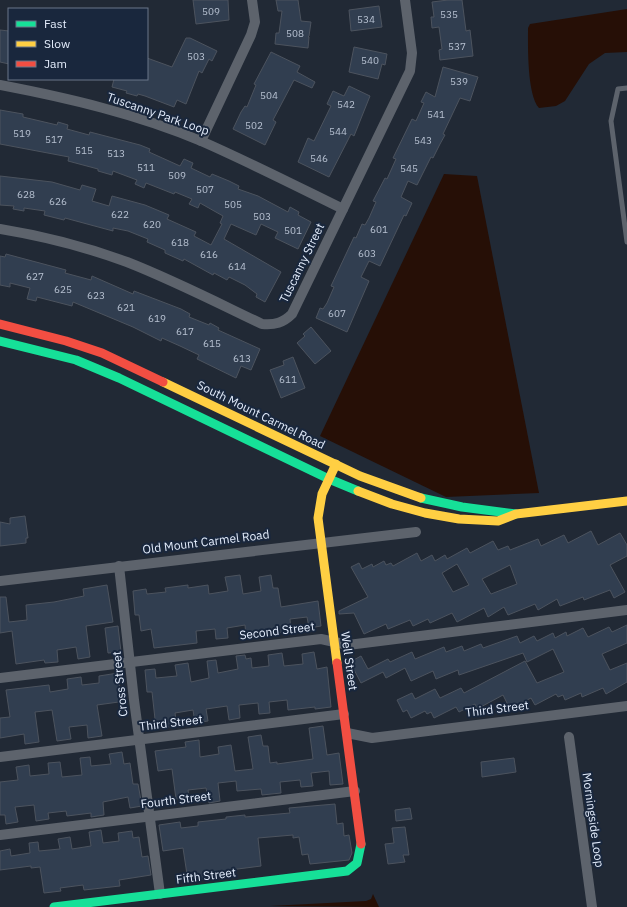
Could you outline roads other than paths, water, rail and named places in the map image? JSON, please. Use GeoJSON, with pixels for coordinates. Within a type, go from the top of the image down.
{"type":"FeatureCollection","features":[{"type":"Feature","properties":{"kind":"street"},"geometry":{"type":"LineString","coordinates":[[201,141],[252,35],[255,22],[252,0]]}},
{"type":"Feature","properties":{"kind":"street","name":"Tuscanny Street"},"geometry":{"type":"LineString","coordinates":[[0,229],[58,241],[126,262],[262,324],[271,325],[286,320],[292,314],[410,71],[412,53],[405,0]]}},
{"type":"Feature","properties":{"kind":"street","name":"Tuscanny Park Loop"},"geometry":{"type":"LineString","coordinates":[[0,85],[71,99],[160,126],[201,141],[343,209]]}},
{"type":"Feature","properties":{"kind":"street","name":"South Mount Carmel Road"},"geometry":{"type":"LineString","coordinates":[[0,324],[66,341],[102,354],[375,482],[426,500],[462,507],[498,510],[516,514]]}},
{"type":"Feature","properties":{"kind":"street","name":"South Mount Carmel Road"},"geometry":{"type":"LineString","coordinates":[[0,341],[68,358],[120,378],[329,479],[392,504],[425,513],[459,519],[498,520],[516,514],[627,501]]}},
{"type":"Feature","properties":{"kind":"street","name":"Well Street"},"geometry":{"type":"LineString","coordinates":[[336,464],[322,494],[318,510],[320,542],[347,733],[361,851],[357,864]]}},
{"type":"Feature","properties":{"kind":"street","name":"Old Mount Carmel Road"},"geometry":{"type":"LineString","coordinates":[[0,581],[320,542],[416,532]]}},
{"type":"Feature","properties":{"kind":"street","name":"Cross Street"},"geometry":{"type":"LineString","coordinates":[[119,566],[131,662],[134,700],[151,817],[160,894]]}},
{"type":"Feature","properties":{"kind":"street","name":"Second Street"},"geometry":{"type":"LineString","coordinates":[[0,678],[322,639],[348,645],[376,642],[627,610]]}},
{"type":"Feature","properties":{"kind":"street","name":"Third Street"},"geometry":{"type":"LineString","coordinates":[[347,733],[372,738],[627,706]]}},
{"type":"Feature","properties":{"kind":"street","name":"Third Street"},"geometry":{"type":"LineString","coordinates":[[0,757],[344,714]]}},
{"type":"Feature","properties":{"kind":"street","name":"Morningside Loop"},"geometry":{"type":"LineString","coordinates":[[569,737],[592,907]]}},
{"type":"Feature","properties":{"kind":"street","name":"Fourth Street"},"geometry":{"type":"LineString","coordinates":[[0,835],[354,791]]}},
{"type":"Feature","properties":{"kind":"street","name":"Fifth Street"},"geometry":{"type":"LineString","coordinates":[[54,907],[347,871],[352,869],[357,864]]}},
{"type":"Feature","properties":{"kind":"lane"},"geometry":{"type":"LineString","coordinates":[[627,88],[618,89],[611,121],[627,242]]}}]}
